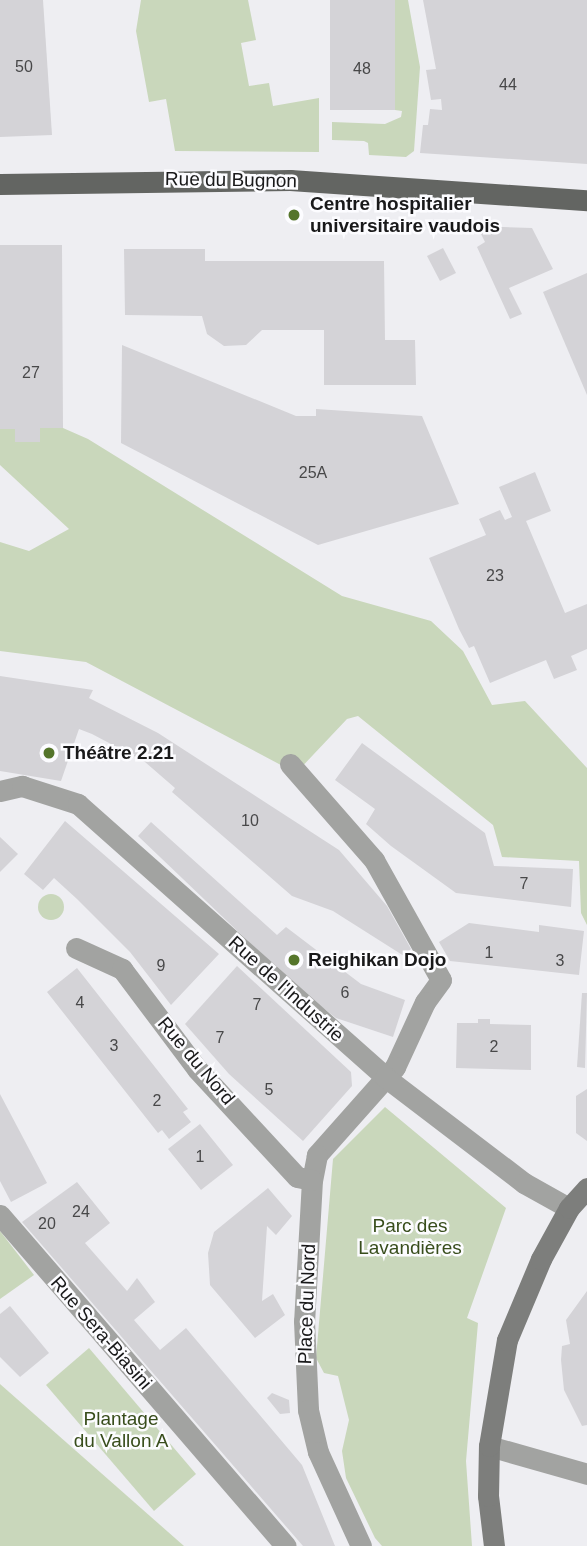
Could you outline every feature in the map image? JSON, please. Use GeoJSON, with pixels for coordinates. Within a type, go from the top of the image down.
{"type":"FeatureCollection","features":[{"type":"Feature","properties":{"kind":"main road","name":"Rue du Bugnon"},"geometry":{"type":"LineString","coordinates":[[0,184],[290,180],[587,200]]}},
{"type":"Feature","properties":{"kind":"main road"},"geometry":{"type":"LineString","coordinates":[[494,1546],[488,1496],[489,1447],[507,1340],[541,1259],[578,1211],[587,1188]]}},
{"type":"Feature","properties":{"kind":"street","name":"Place du Nord"},"geometry":{"type":"LineString","coordinates":[[290,764],[374,860],[441,980],[425,1002],[395,1067],[323,1147],[312,1180],[304,1321],[308,1410],[318,1452],[361,1546]]}},
{"type":"Feature","properties":{"kind":"street","name":"Rue de l'Industrie"},"geometry":{"type":"LineString","coordinates":[[0,791],[22,786],[78,804],[385,1077],[524,1183],[578,1211]]}},
{"type":"Feature","properties":{"kind":"street","name":"Rue du Nord"},"geometry":{"type":"LineString","coordinates":[[76,948],[122,969],[197,1069],[297,1177],[312,1180]]}},
{"type":"Feature","properties":{"kind":"street","name":"Rue Sera-Biasini"},"geometry":{"type":"LineString","coordinates":[[0,1215],[286,1546]]}},
{"type":"Feature","properties":{"kind":"street"},"geometry":{"type":"LineString","coordinates":[[489,1447],[587,1474]]}},
{"type":"Feature","properties":{"kind":"green space"},"geometry":{"type":"Polygon","coordinates":[[[141,0],[248,0],[256,40],[241,43],[249,86],[269,83],[273,106],[319,98],[319,152],[175,151],[166,99],[149,102],[136,31],[141,0]]]}},
{"type":"Feature","properties":{"kind":"green space"},"geometry":{"type":"Polygon","coordinates":[[[395,0],[408,0],[420,67],[414,151],[406,157],[369,155],[368,143],[364,141],[332,140],[332,122],[385,124],[401,117],[402,111],[395,110],[395,0]]]}},
{"type":"Feature","properties":{"kind":"green space"},"geometry":{"type":"Polygon","coordinates":[[[40,428],[63,428],[88,439],[342,596],[431,621],[463,651],[492,705],[525,701],[587,768],[587,925],[581,913],[579,861],[502,857],[493,825],[358,716],[347,719],[296,773],[86,662],[0,651],[0,542],[29,551],[69,529],[0,465],[0,429],[15,429],[15,442],[40,442],[40,428]]]}},
{"type":"Feature","properties":{"kind":"green space"},"geometry":{"type":"Polygon","coordinates":[[[51,894],[60,898],[64,907],[60,916],[51,920],[42,916],[38,907],[42,898],[51,894]]]}},
{"type":"Feature","properties":{"kind":"green space","name":"Parc des Lavandières"},"geometry":{"type":"Polygon","coordinates":[[[385,1107],[506,1208],[467,1318],[478,1323],[466,1461],[472,1546],[382,1546],[375,1538],[346,1478],[342,1451],[349,1420],[338,1376],[324,1373],[316,1358],[333,1159],[385,1107]]]}},
{"type":"Feature","properties":{"kind":"green space"},"geometry":{"type":"Polygon","coordinates":[[[0,1231],[34,1275],[0,1299],[0,1231]]]}},
{"type":"Feature","properties":{"kind":"green space","name":"Plantage du Vallon A"},"geometry":{"type":"Polygon","coordinates":[[[89,1348],[196,1474],[154,1511],[46,1385],[89,1348]]]}},
{"type":"Feature","properties":{"kind":"green space"},"geometry":{"type":"Polygon","coordinates":[[[0,1384],[184,1546],[0,1546],[0,1384]]]}},
{"type":"Feature","properties":{"kind":"building"},"geometry":{"type":"Polygon","coordinates":[[[0,0],[43,0],[52,135],[0,137],[0,0]]]}},
{"type":"Feature","properties":{"kind":"building"},"geometry":{"type":"Polygon","coordinates":[[[330,0],[395,0],[395,110],[330,110],[330,0]]]}},
{"type":"Feature","properties":{"kind":"building"},"geometry":{"type":"Polygon","coordinates":[[[423,0],[587,0],[587,164],[420,153],[423,125],[428,125],[430,109],[442,110],[441,99],[431,100],[426,70],[436,69],[423,0]]]}},
{"type":"Feature","properties":{"kind":"building"},"geometry":{"type":"Polygon","coordinates":[[[477,226],[532,228],[553,269],[509,288],[522,314],[510,319],[477,247],[485,242],[477,226]]]}},
{"type":"Feature","properties":{"kind":"building"},"geometry":{"type":"Polygon","coordinates":[[[0,245],[62,245],[63,428],[40,428],[40,442],[15,442],[15,429],[0,429],[0,245]]]}},
{"type":"Feature","properties":{"kind":"building"},"geometry":{"type":"Polygon","coordinates":[[[443,248],[456,273],[440,281],[427,256],[443,248]]]}},
{"type":"Feature","properties":{"kind":"building"},"geometry":{"type":"Polygon","coordinates":[[[124,249],[205,249],[205,261],[384,261],[385,340],[415,340],[416,385],[324,385],[324,330],[262,330],[246,345],[224,346],[207,334],[202,316],[125,315],[124,249]]]}},
{"type":"Feature","properties":{"kind":"building"},"geometry":{"type":"Polygon","coordinates":[[[587,273],[587,395],[543,292],[587,273]]]}},
{"type":"Feature","properties":{"kind":"building"},"geometry":{"type":"Polygon","coordinates":[[[122,345],[296,416],[316,416],[316,409],[422,416],[459,504],[318,545],[121,443],[122,345]]]}},
{"type":"Feature","properties":{"kind":"building"},"geometry":{"type":"Polygon","coordinates":[[[535,472],[551,511],[526,521],[565,613],[587,604],[587,649],[571,656],[577,670],[554,679],[546,660],[490,683],[474,646],[469,648],[459,629],[429,558],[486,535],[479,519],[500,510],[505,520],[512,517],[499,487],[535,472]]]}},
{"type":"Feature","properties":{"kind":"building"},"geometry":{"type":"Polygon","coordinates":[[[0,676],[93,690],[89,698],[158,733],[339,850],[387,906],[411,949],[404,956],[333,911],[292,896],[172,792],[175,788],[145,762],[92,734],[79,729],[61,781],[0,771],[0,676]]]}},
{"type":"Feature","properties":{"kind":"building"},"geometry":{"type":"Polygon","coordinates":[[[362,743],[485,833],[494,866],[573,869],[571,907],[456,893],[391,846],[366,824],[375,809],[335,780],[362,743]]]}},
{"type":"Feature","properties":{"kind":"building"},"geometry":{"type":"Polygon","coordinates":[[[65,821],[219,954],[171,1005],[130,952],[54,878],[43,890],[24,874],[65,821]]]}},
{"type":"Feature","properties":{"kind":"building"},"geometry":{"type":"Polygon","coordinates":[[[151,822],[277,935],[286,927],[361,984],[405,1000],[393,1037],[336,1018],[295,986],[138,836],[151,822]]]}},
{"type":"Feature","properties":{"kind":"building"},"geometry":{"type":"Polygon","coordinates":[[[0,837],[18,854],[0,872],[0,837]]]}},
{"type":"Feature","properties":{"kind":"building"},"geometry":{"type":"Polygon","coordinates":[[[469,923],[539,932],[539,925],[584,931],[579,975],[450,961],[439,942],[469,923]]]}},
{"type":"Feature","properties":{"kind":"building"},"geometry":{"type":"Polygon","coordinates":[[[237,966],[351,1072],[352,1086],[303,1141],[229,1074],[185,1024],[237,966]]]}},
{"type":"Feature","properties":{"kind":"building"},"geometry":{"type":"Polygon","coordinates":[[[77,968],[188,1109],[183,1112],[191,1122],[169,1139],[162,1130],[158,1133],[47,992],[77,968]]]}},
{"type":"Feature","properties":{"kind":"building"},"geometry":{"type":"Polygon","coordinates":[[[582,993],[587,993],[585,1068],[577,1067],[582,993]]]}},
{"type":"Feature","properties":{"kind":"building"},"geometry":{"type":"Polygon","coordinates":[[[478,1019],[490,1019],[490,1024],[531,1025],[531,1070],[456,1068],[457,1023],[478,1023],[478,1019]]]}},
{"type":"Feature","properties":{"kind":"building"},"geometry":{"type":"Polygon","coordinates":[[[587,1089],[587,1141],[576,1133],[576,1096],[587,1089]]]}},
{"type":"Feature","properties":{"kind":"building"},"geometry":{"type":"Polygon","coordinates":[[[0,1094],[47,1183],[11,1202],[0,1181],[0,1094]]]}},
{"type":"Feature","properties":{"kind":"building"},"geometry":{"type":"Polygon","coordinates":[[[200,1124],[233,1165],[201,1190],[168,1149],[200,1124]]]}},
{"type":"Feature","properties":{"kind":"building"},"geometry":{"type":"Polygon","coordinates":[[[77,1182],[110,1223],[85,1243],[127,1291],[137,1278],[155,1302],[134,1320],[160,1350],[186,1328],[302,1465],[335,1546],[303,1546],[22,1222],[77,1182]]]}},
{"type":"Feature","properties":{"kind":"building"},"geometry":{"type":"Polygon","coordinates":[[[268,1188],[292,1216],[276,1235],[267,1226],[262,1301],[273,1294],[285,1315],[255,1338],[210,1285],[208,1253],[214,1232],[268,1188]]]}},
{"type":"Feature","properties":{"kind":"building"},"geometry":{"type":"Polygon","coordinates":[[[587,1291],[587,1425],[582,1426],[564,1390],[561,1360],[562,1346],[570,1344],[566,1320],[587,1291]]]}},
{"type":"Feature","properties":{"kind":"building"},"geometry":{"type":"Polygon","coordinates":[[[10,1306],[49,1353],[20,1377],[0,1357],[0,1314],[10,1306]]]}},
{"type":"Feature","properties":{"kind":"building"},"geometry":{"type":"Polygon","coordinates":[[[272,1393],[289,1400],[290,1413],[280,1414],[267,1398],[272,1393]]]}},
{"type":"Feature","properties":{"kind":"place","name":"Centre hospitalier universitaire vaudois"},"geometry":{"type":"Point","coordinates":[294,215]}},
{"type":"Feature","properties":{"kind":"place","name":"Théâtre 2.21"},"geometry":{"type":"Point","coordinates":[49,753]}},
{"type":"Feature","properties":{"kind":"place","name":"Reighikan Dojo"},"geometry":{"type":"Point","coordinates":[294,960]}}]}
